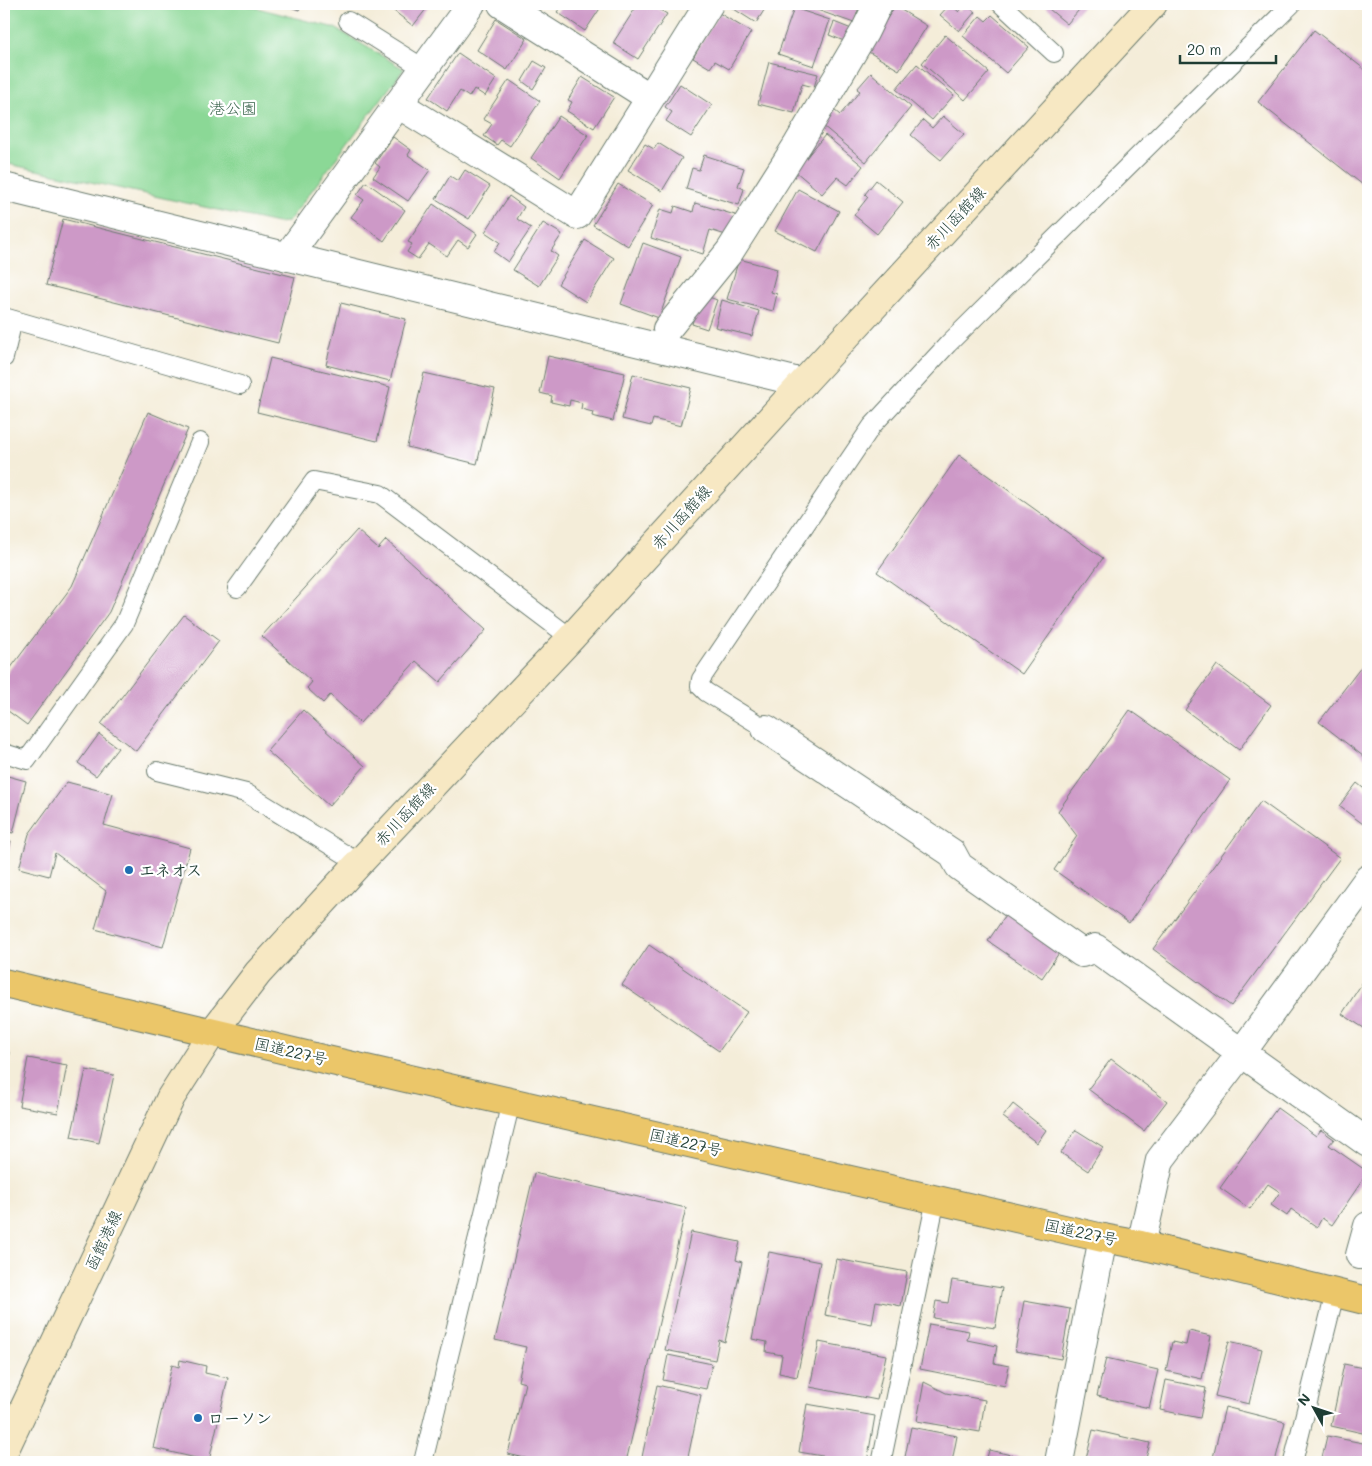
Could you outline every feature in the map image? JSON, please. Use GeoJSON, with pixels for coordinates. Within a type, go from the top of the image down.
{"type":"FeatureCollection","features":[{"type":"Feature","properties":{"kind":"highway","name":"国道227号"},"geometry":{"type":"LineString","coordinates":[[4,983],[212,1033],[936,1200],[1141,1245],[1368,1301]]}},
{"type":"Feature","properties":{"kind":"main road","name":"赤川函館線"},"geometry":{"type":"LineString","coordinates":[[212,1033],[258,973],[571,638],[803,383],[1153,4]]}},
{"type":"Feature","properties":{"kind":"main road","name":"函館港線"},"geometry":{"type":"LineString","coordinates":[[4,1451],[171,1097],[212,1033]]}},
{"type":"Feature","properties":{"kind":"street"},"geometry":{"type":"LineString","coordinates":[[287,257],[423,68],[472,4]]}},
{"type":"Feature","properties":{"kind":"street"},"geometry":{"type":"LineString","coordinates":[[502,4],[649,98]]}},
{"type":"Feature","properties":{"kind":"street"},"geometry":{"type":"LineString","coordinates":[[398,104],[577,215],[709,4]]}},
{"type":"Feature","properties":{"kind":"street"},"geometry":{"type":"LineString","coordinates":[[666,329],[709,280],[730,251],[803,136],[865,31],[878,4]]}},
{"type":"Feature","properties":{"kind":"street"},"geometry":{"type":"LineString","coordinates":[[4,188],[803,383]]}},
{"type":"Feature","properties":{"kind":"street"},"geometry":{"type":"LineString","coordinates":[[766,729],[952,853],[959,866],[1082,952],[1095,948],[1368,1143]]}},
{"type":"Feature","properties":{"kind":"street"},"geometry":{"type":"LineString","coordinates":[[1141,1245],[1160,1160],[1242,1052],[1368,879]]}},
{"type":"Feature","properties":{"kind":"street"},"geometry":{"type":"LineString","coordinates":[[1360,1256],[1368,1226]]}},
{"type":"Feature","properties":{"kind":"street"},"geometry":{"type":"LineString","coordinates":[[1059,1462],[1103,1238]]}},
{"type":"Feature","properties":{"kind":"lane"},"geometry":{"type":"LineString","coordinates":[[1001,4],[1054,53]]}},
{"type":"Feature","properties":{"kind":"lane"},"geometry":{"type":"LineString","coordinates":[[766,729],[706,692],[700,686],[701,679],[872,426],[948,344],[1292,4]]}},
{"type":"Feature","properties":{"kind":"lane"},"geometry":{"type":"LineString","coordinates":[[348,21],[423,68]]}},
{"type":"Feature","properties":{"kind":"lane"},"geometry":{"type":"LineString","coordinates":[[4,358],[9,318],[240,385]]}},
{"type":"Feature","properties":{"kind":"lane"},"geometry":{"type":"LineString","coordinates":[[4,753],[28,760],[124,624],[200,442]]}},
{"type":"Feature","properties":{"kind":"lane"},"geometry":{"type":"LineString","coordinates":[[237,588],[314,481],[380,494],[571,638]]}},
{"type":"Feature","properties":{"kind":"lane"},"geometry":{"type":"LineString","coordinates":[[157,771],[246,793],[359,863]]}},
{"type":"Feature","properties":{"kind":"lane"},"geometry":{"type":"LineString","coordinates":[[423,1462],[511,1102]]}},
{"type":"Feature","properties":{"kind":"lane"},"geometry":{"type":"LineString","coordinates":[[882,1459],[936,1200]]}},
{"type":"Feature","properties":{"kind":"lane"},"geometry":{"type":"LineString","coordinates":[[1293,1462],[1335,1293]]}},
{"type":"Feature","properties":{"kind":"green space","name":"港公園"},"geometry":{"type":"Polygon","coordinates":[[[4,4],[242,4],[335,28],[404,69],[288,222],[277,223],[4,163],[4,4]]]}},
{"type":"Feature","properties":{"kind":"building"},"geometry":{"type":"Polygon","coordinates":[[[282,4],[301,4],[299,10],[282,4]]]}},
{"type":"Feature","properties":{"kind":"building"},"geometry":{"type":"Polygon","coordinates":[[[385,4],[430,4],[413,26],[385,4]]]}},
{"type":"Feature","properties":{"kind":"building"},"geometry":{"type":"Polygon","coordinates":[[[563,4],[603,4],[585,31],[557,12],[563,4]]]}},
{"type":"Feature","properties":{"kind":"building"},"geometry":{"type":"Polygon","coordinates":[[[638,4],[650,4],[667,14],[638,59],[613,43],[638,4]]]}},
{"type":"Feature","properties":{"kind":"building"},"geometry":{"type":"Polygon","coordinates":[[[726,4],[768,4],[756,23],[726,4]]]}},
{"type":"Feature","properties":{"kind":"building"},"geometry":{"type":"Polygon","coordinates":[[[800,4],[860,4],[854,23],[800,4]]]}},
{"type":"Feature","properties":{"kind":"building"},"geometry":{"type":"Polygon","coordinates":[[[950,4],[959,12],[965,4],[975,12],[959,31],[940,15],[950,4]]]}},
{"type":"Feature","properties":{"kind":"building"},"geometry":{"type":"Polygon","coordinates":[[[1043,4],[1084,4],[1067,24],[1043,4]]]}},
{"type":"Feature","properties":{"kind":"building"},"geometry":{"type":"Polygon","coordinates":[[[895,6],[927,26],[899,70],[867,51],[895,6]]]}},
{"type":"Feature","properties":{"kind":"building"},"geometry":{"type":"Polygon","coordinates":[[[794,8],[830,20],[814,66],[778,54],[794,8]]]}},
{"type":"Feature","properties":{"kind":"building"},"geometry":{"type":"Polygon","coordinates":[[[719,13],[751,32],[729,69],[715,61],[710,68],[693,58],[719,13]]]}},
{"type":"Feature","properties":{"kind":"building"},"geometry":{"type":"Polygon","coordinates":[[[992,15],[1029,47],[1006,73],[963,36],[980,16],[986,21],[992,15]]]}},
{"type":"Feature","properties":{"kind":"building"},"geometry":{"type":"Polygon","coordinates":[[[496,19],[527,39],[507,70],[477,50],[496,19]]]}},
{"type":"Feature","properties":{"kind":"building"},"geometry":{"type":"Polygon","coordinates":[[[834,22],[854,30],[849,43],[829,35],[834,22]]]}},
{"type":"Feature","properties":{"kind":"building"},"geometry":{"type":"Polygon","coordinates":[[[1314,30],[1368,72],[1368,189],[1258,102],[1314,30]]]}},
{"type":"Feature","properties":{"kind":"building"},"geometry":{"type":"Polygon","coordinates":[[[945,35],[989,72],[965,100],[922,63],[945,35]]]}},
{"type":"Feature","properties":{"kind":"building"},"geometry":{"type":"Polygon","coordinates":[[[458,53],[496,79],[485,96],[474,89],[469,97],[460,91],[447,111],[428,98],[458,53]]]}},
{"type":"Feature","properties":{"kind":"building"},"geometry":{"type":"Polygon","coordinates":[[[534,61],[546,68],[533,89],[522,81],[534,61]]]}},
{"type":"Feature","properties":{"kind":"building"},"geometry":{"type":"Polygon","coordinates":[[[769,62],[818,74],[814,87],[802,84],[794,113],[758,104],[769,62]]]}},
{"type":"Feature","properties":{"kind":"building"},"geometry":{"type":"Polygon","coordinates":[[[917,64],[954,95],[932,120],[896,89],[917,64]]]}},
{"type":"Feature","properties":{"kind":"building"},"geometry":{"type":"Polygon","coordinates":[[[871,73],[911,107],[866,162],[822,125],[834,110],[840,115],[860,91],[857,89],[871,73]]]}},
{"type":"Feature","properties":{"kind":"building"},"geometry":{"type":"Polygon","coordinates":[[[582,77],[614,97],[594,128],[567,111],[572,102],[568,100],[582,77]]]}},
{"type":"Feature","properties":{"kind":"building"},"geometry":{"type":"Polygon","coordinates":[[[509,80],[540,101],[510,146],[501,140],[497,145],[484,136],[492,124],[483,119],[509,80]]]}},
{"type":"Feature","properties":{"kind":"building"},"geometry":{"type":"Polygon","coordinates":[[[680,84],[712,105],[691,137],[666,121],[672,112],[665,107],[680,84]]]}},
{"type":"Feature","properties":{"kind":"building"},"geometry":{"type":"Polygon","coordinates":[[[559,116],[588,135],[560,178],[531,158],[559,116]]]}},
{"type":"Feature","properties":{"kind":"building"},"geometry":{"type":"Polygon","coordinates":[[[943,116],[964,134],[941,160],[911,135],[923,120],[932,128],[943,116]]]}},
{"type":"Feature","properties":{"kind":"building"},"geometry":{"type":"Polygon","coordinates":[[[825,135],[863,166],[848,185],[837,177],[822,194],[795,171],[825,135]]]}},
{"type":"Feature","properties":{"kind":"building"},"geometry":{"type":"Polygon","coordinates":[[[393,137],[411,150],[408,155],[430,170],[408,201],[373,177],[380,167],[375,163],[393,137]]]}},
{"type":"Feature","properties":{"kind":"building"},"geometry":{"type":"Polygon","coordinates":[[[658,143],[682,158],[662,191],[628,170],[645,144],[654,149],[658,143]]]}},
{"type":"Feature","properties":{"kind":"building"},"geometry":{"type":"Polygon","coordinates":[[[704,155],[744,168],[738,186],[744,189],[739,205],[686,189],[692,168],[699,170],[704,155]]]}},
{"type":"Feature","properties":{"kind":"building"},"geometry":{"type":"Polygon","coordinates":[[[465,170],[490,186],[469,219],[436,199],[450,176],[458,181],[465,170]]]}},
{"type":"Feature","properties":{"kind":"building"},"geometry":{"type":"Polygon","coordinates":[[[876,180],[903,202],[877,234],[854,215],[868,197],[865,194],[876,180]]]}},
{"type":"Feature","properties":{"kind":"building"},"geometry":{"type":"Polygon","coordinates":[[[366,182],[405,210],[384,241],[351,217],[364,200],[357,195],[366,182]]]}},
{"type":"Feature","properties":{"kind":"building"},"geometry":{"type":"Polygon","coordinates":[[[618,184],[653,205],[628,246],[593,225],[618,184]]]}},
{"type":"Feature","properties":{"kind":"building"},"geometry":{"type":"Polygon","coordinates":[[[798,189],[839,211],[817,252],[775,231],[798,189]]]}},
{"type":"Feature","properties":{"kind":"building"},"geometry":{"type":"Polygon","coordinates":[[[509,196],[524,207],[517,219],[531,228],[508,262],[494,252],[500,242],[485,232],[509,196]]]}},
{"type":"Feature","properties":{"kind":"building"},"geometry":{"type":"Polygon","coordinates":[[[695,203],[735,215],[729,236],[710,230],[703,254],[651,238],[660,209],[673,213],[675,206],[693,212],[695,203]]]}},
{"type":"Feature","properties":{"kind":"building"},"geometry":{"type":"Polygon","coordinates":[[[433,204],[477,234],[468,247],[458,240],[447,256],[429,244],[418,259],[407,252],[412,244],[408,242],[433,204]]]}},
{"type":"Feature","properties":{"kind":"building"},"geometry":{"type":"Polygon","coordinates":[[[63,219],[295,277],[278,343],[46,285],[63,219]]]}},
{"type":"Feature","properties":{"kind":"building"},"geometry":{"type":"Polygon","coordinates":[[[543,223],[562,234],[551,251],[558,256],[539,286],[513,270],[543,223]]]}},
{"type":"Feature","properties":{"kind":"building"},"geometry":{"type":"Polygon","coordinates":[[[585,240],[614,258],[586,302],[558,284],[585,240]]]}},
{"type":"Feature","properties":{"kind":"building"},"geometry":{"type":"Polygon","coordinates":[[[643,243],[681,257],[659,318],[621,304],[643,243]]]}},
{"type":"Feature","properties":{"kind":"building"},"geometry":{"type":"Polygon","coordinates":[[[739,259],[777,269],[771,292],[777,294],[773,311],[727,299],[739,259]]]}},
{"type":"Feature","properties":{"kind":"building"},"geometry":{"type":"Polygon","coordinates":[[[709,297],[717,300],[707,329],[692,324],[696,310],[709,297]]]}},
{"type":"Feature","properties":{"kind":"building"},"geometry":{"type":"Polygon","coordinates":[[[722,300],[759,311],[752,336],[715,327],[722,300]]]}},
{"type":"Feature","properties":{"kind":"building"},"geometry":{"type":"Polygon","coordinates":[[[341,303],[406,319],[390,381],[326,365],[341,303]]]}},
{"type":"Feature","properties":{"kind":"building"},"geometry":{"type":"Polygon","coordinates":[[[548,356],[625,373],[613,421],[592,416],[593,412],[581,409],[582,403],[570,400],[569,406],[551,402],[552,396],[540,393],[548,356]]]}},
{"type":"Feature","properties":{"kind":"building"},"geometry":{"type":"Polygon","coordinates":[[[270,358],[390,387],[377,441],[257,412],[270,358]]]}},
{"type":"Feature","properties":{"kind":"building"},"geometry":{"type":"Polygon","coordinates":[[[424,373],[495,389],[477,464],[407,447],[424,373]]]}},
{"type":"Feature","properties":{"kind":"building"},"geometry":{"type":"Polygon","coordinates":[[[633,374],[691,388],[681,426],[653,419],[651,426],[622,419],[633,374]]]}},
{"type":"Feature","properties":{"kind":"building"},"geometry":{"type":"Polygon","coordinates":[[[148,412],[188,429],[109,612],[27,725],[4,708],[4,677],[72,586],[148,412]]]}},
{"type":"Feature","properties":{"kind":"building"},"geometry":{"type":"Polygon","coordinates":[[[959,455],[1103,558],[1022,674],[877,572],[959,455]]]}},
{"type":"Feature","properties":{"kind":"building"},"geometry":{"type":"Polygon","coordinates":[[[357,530],[378,549],[386,540],[486,630],[440,682],[416,661],[360,723],[330,695],[323,703],[307,688],[312,682],[262,636],[357,530]]]}},
{"type":"Feature","properties":{"kind":"building"},"geometry":{"type":"Polygon","coordinates":[[[184,615],[219,641],[136,751],[101,724],[184,615]]]}},
{"type":"Feature","properties":{"kind":"building"},"geometry":{"type":"Polygon","coordinates":[[[1368,658],[1368,760],[1319,722],[1368,658]]]}},
{"type":"Feature","properties":{"kind":"building"},"geometry":{"type":"Polygon","coordinates":[[[1217,665],[1271,705],[1239,750],[1185,710],[1217,665]]]}},
{"type":"Feature","properties":{"kind":"building"},"geometry":{"type":"Polygon","coordinates":[[[303,710],[365,766],[329,806],[267,751],[303,710]]]}},
{"type":"Feature","properties":{"kind":"building"},"geometry":{"type":"Polygon","coordinates":[[[1130,710],[1230,780],[1129,923],[1054,870],[1077,836],[1058,811],[1130,710]]]}},
{"type":"Feature","properties":{"kind":"building"},"geometry":{"type":"Polygon","coordinates":[[[99,734],[118,748],[96,776],[78,763],[99,734]]]}},
{"type":"Feature","properties":{"kind":"building"},"geometry":{"type":"Polygon","coordinates":[[[4,775],[26,781],[13,833],[4,831],[4,775]]]}},
{"type":"Feature","properties":{"kind":"building"},"geometry":{"type":"Polygon","coordinates":[[[67,782],[113,794],[104,825],[190,848],[163,947],[95,929],[106,891],[55,853],[49,876],[19,868],[29,834],[67,782]]]}},
{"type":"Feature","properties":{"kind":"building"},"geometry":{"type":"Polygon","coordinates":[[[1357,783],[1368,792],[1368,817],[1363,824],[1339,806],[1357,783]]]}},
{"type":"Feature","properties":{"kind":"building"},"geometry":{"type":"Polygon","coordinates":[[[1261,801],[1340,858],[1231,1006],[1153,949],[1261,801]]]}},
{"type":"Feature","properties":{"kind":"building"},"geometry":{"type":"Polygon","coordinates":[[[4,839],[11,841],[4,869],[4,839]]]}},
{"type":"Feature","properties":{"kind":"building"},"geometry":{"type":"Polygon","coordinates":[[[1009,910],[1063,947],[1042,978],[988,941],[1009,910]]]}},
{"type":"Feature","properties":{"kind":"building"},"geometry":{"type":"Polygon","coordinates":[[[649,945],[747,1012],[719,1051],[622,985],[649,945]]]}},
{"type":"Feature","properties":{"kind":"building"},"geometry":{"type":"Polygon","coordinates":[[[1368,974],[1368,1029],[1367,1030],[1342,1014],[1368,974]]]}},
{"type":"Feature","properties":{"kind":"building"},"geometry":{"type":"Polygon","coordinates":[[[4,1052],[10,1053],[5,1079],[4,1079],[4,1052]]]}},
{"type":"Feature","properties":{"kind":"building"},"geometry":{"type":"Polygon","coordinates":[[[28,1058],[67,1065],[58,1113],[19,1106],[28,1058]]]}},
{"type":"Feature","properties":{"kind":"building"},"geometry":{"type":"Polygon","coordinates":[[[1111,1059],[1167,1101],[1144,1131],[1088,1089],[1111,1059]]]}},
{"type":"Feature","properties":{"kind":"building"},"geometry":{"type":"Polygon","coordinates":[[[86,1070],[114,1075],[99,1143],[71,1137],[86,1070]]]}},
{"type":"Feature","properties":{"kind":"building"},"geometry":{"type":"Polygon","coordinates":[[[1013,1104],[1046,1130],[1037,1143],[1003,1117],[1013,1104]]]}},
{"type":"Feature","properties":{"kind":"building"},"geometry":{"type":"Polygon","coordinates":[[[1277,1108],[1316,1136],[1321,1130],[1334,1139],[1329,1145],[1368,1172],[1332,1225],[1322,1218],[1317,1227],[1291,1209],[1287,1216],[1271,1205],[1280,1192],[1268,1184],[1250,1209],[1220,1188],[1277,1108]]]}},
{"type":"Feature","properties":{"kind":"building"},"geometry":{"type":"Polygon","coordinates":[[[1076,1130],[1103,1147],[1088,1171],[1061,1153],[1076,1130]]]}},
{"type":"Feature","properties":{"kind":"building"},"geometry":{"type":"Polygon","coordinates":[[[534,1173],[686,1208],[626,1462],[542,1462],[508,1454],[525,1383],[518,1381],[526,1347],[495,1340],[534,1173]]]}},
{"type":"Feature","properties":{"kind":"building"},"geometry":{"type":"Polygon","coordinates":[[[691,1232],[740,1242],[736,1260],[742,1262],[725,1342],[719,1340],[715,1360],[665,1350],[691,1232]]]}},
{"type":"Feature","properties":{"kind":"building"},"geometry":{"type":"Polygon","coordinates":[[[769,1252],[820,1262],[797,1377],[779,1373],[782,1355],[766,1352],[767,1342],[752,1339],[769,1252]]]}},
{"type":"Feature","properties":{"kind":"building"},"geometry":{"type":"Polygon","coordinates":[[[836,1259],[907,1272],[901,1306],[876,1301],[872,1324],[825,1315],[836,1259]]]}},
{"type":"Feature","properties":{"kind":"building"},"geometry":{"type":"Polygon","coordinates":[[[952,1280],[1002,1288],[995,1328],[933,1318],[936,1301],[948,1303],[952,1280]]]}},
{"type":"Feature","properties":{"kind":"building"},"geometry":{"type":"Polygon","coordinates":[[[1024,1301],[1070,1309],[1061,1359],[1015,1351],[1024,1301]]]}},
{"type":"Feature","properties":{"kind":"building"},"geometry":{"type":"Polygon","coordinates":[[[929,1324],[969,1331],[967,1340],[997,1346],[994,1363],[1009,1366],[1005,1386],[920,1369],[929,1324]]]}},
{"type":"Feature","properties":{"kind":"building"},"geometry":{"type":"Polygon","coordinates":[[[1189,1331],[1211,1336],[1202,1379],[1166,1371],[1172,1342],[1186,1345],[1189,1331]]]}},
{"type":"Feature","properties":{"kind":"building"},"geometry":{"type":"Polygon","coordinates":[[[1229,1341],[1262,1349],[1249,1404],[1215,1396],[1229,1341]]]}},
{"type":"Feature","properties":{"kind":"building"},"geometry":{"type":"Polygon","coordinates":[[[819,1342],[886,1355],[877,1400],[810,1387],[819,1342]]]}},
{"type":"Feature","properties":{"kind":"building"},"geometry":{"type":"Polygon","coordinates":[[[668,1355],[712,1364],[706,1389],[663,1380],[668,1355]]]}},
{"type":"Feature","properties":{"kind":"building"},"geometry":{"type":"Polygon","coordinates":[[[1106,1358],[1158,1370],[1149,1408],[1097,1396],[1106,1358]]]}},
{"type":"Feature","properties":{"kind":"building"},"geometry":{"type":"Polygon","coordinates":[[[180,1360],[206,1366],[205,1373],[228,1378],[209,1461],[153,1448],[172,1365],[179,1367],[180,1360]]]}},
{"type":"Feature","properties":{"kind":"building"},"geometry":{"type":"Polygon","coordinates":[[[1344,1364],[1368,1369],[1367,1434],[1331,1426],[1344,1364]]]}},
{"type":"Feature","properties":{"kind":"building"},"geometry":{"type":"Polygon","coordinates":[[[1166,1380],[1206,1388],[1200,1418],[1160,1410],[1166,1380]]]}},
{"type":"Feature","properties":{"kind":"building"},"geometry":{"type":"Polygon","coordinates":[[[924,1382],[946,1393],[985,1400],[980,1432],[917,1421],[924,1382]]]}},
{"type":"Feature","properties":{"kind":"building"},"geometry":{"type":"Polygon","coordinates":[[[657,1385],[701,1395],[687,1462],[641,1462],[657,1385]]]}},
{"type":"Feature","properties":{"kind":"building"},"geometry":{"type":"Polygon","coordinates":[[[807,1404],[875,1416],[867,1462],[799,1452],[807,1404]]]}},
{"type":"Feature","properties":{"kind":"building"},"geometry":{"type":"Polygon","coordinates":[[[1225,1407],[1285,1422],[1275,1462],[1212,1462],[1225,1407]]]}},
{"type":"Feature","properties":{"kind":"building"},"geometry":{"type":"Polygon","coordinates":[[[911,1427],[957,1436],[952,1462],[904,1462],[911,1427]]]}},
{"type":"Feature","properties":{"kind":"building"},"geometry":{"type":"Polygon","coordinates":[[[1093,1430],[1150,1443],[1145,1462],[1101,1462],[1086,1459],[1093,1430]]]}},
{"type":"Feature","properties":{"kind":"building"},"geometry":{"type":"Polygon","coordinates":[[[1327,1436],[1368,1444],[1365,1462],[1321,1462],[1327,1436]]]}},
{"type":"Feature","properties":{"kind":"building"},"geometry":{"type":"Polygon","coordinates":[[[989,1450],[1038,1461],[1038,1462],[986,1462],[989,1450]]]}},
{"type":"Feature","properties":{"kind":"place","name":"エネオス"},"geometry":{"type":"Point","coordinates":[129,870]}},
{"type":"Feature","properties":{"kind":"place","name":"ローソン"},"geometry":{"type":"Point","coordinates":[198,1418]}}]}
